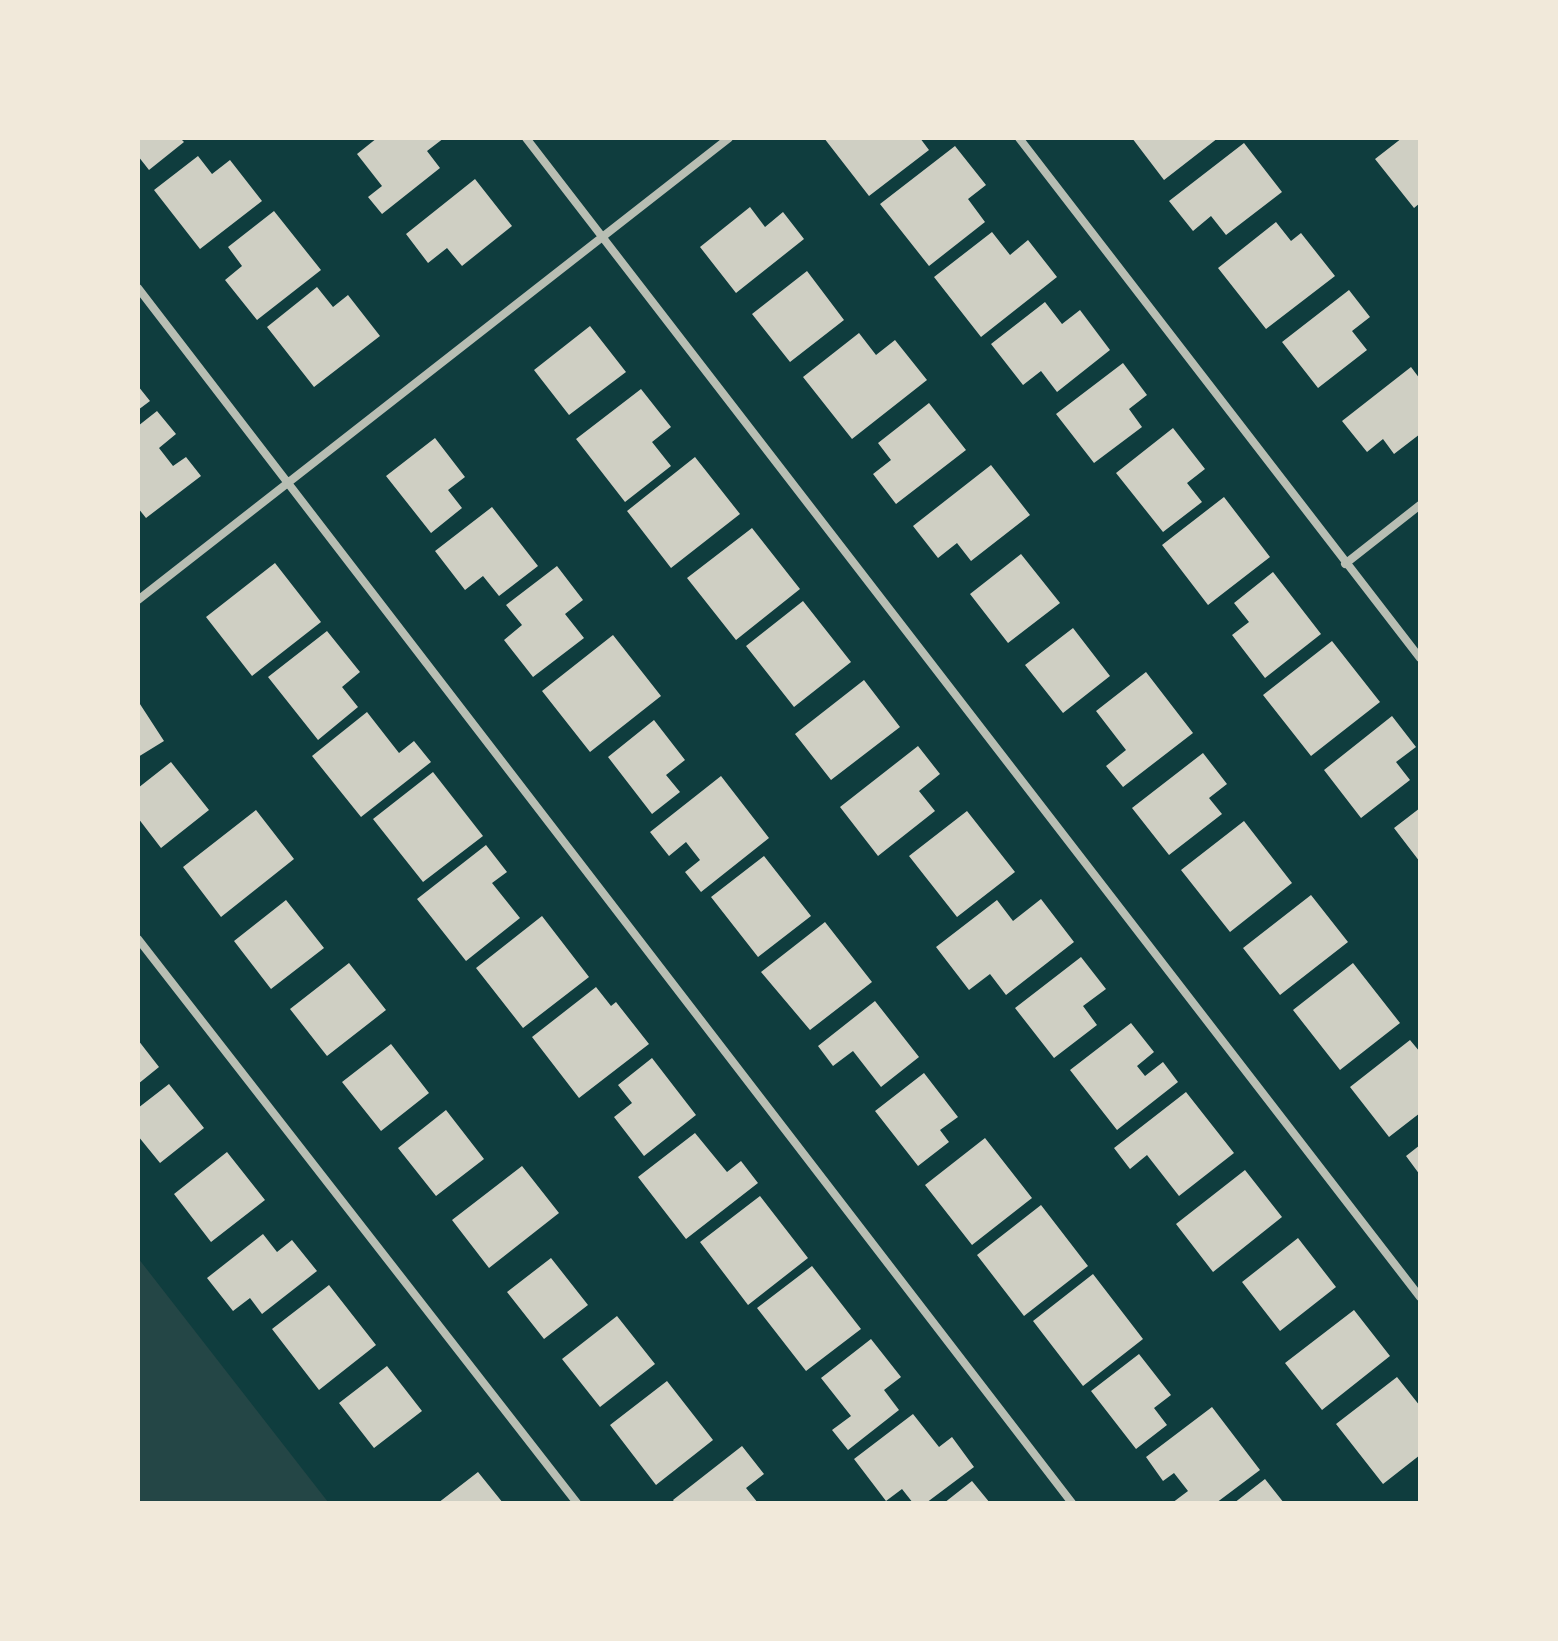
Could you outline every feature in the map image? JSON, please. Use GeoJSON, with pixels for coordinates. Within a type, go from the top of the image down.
{"type":"FeatureCollection","features":[{"type":"Feature","properties":{"kind":"street"},"geometry":{"type":"LineString","coordinates":[[526,138],[1420,1297]]}},
{"type":"Feature","properties":{"kind":"street"},"geometry":{"type":"LineString","coordinates":[[138,600],[729,138]]}},
{"type":"Feature","properties":{"kind":"street"},"geometry":{"type":"LineString","coordinates":[[1019,138],[1420,658]]}},
{"type":"Feature","properties":{"kind":"street"},"geometry":{"type":"LineString","coordinates":[[138,288],[1072,1503]]}},
{"type":"Feature","properties":{"kind":"street"},"geometry":{"type":"LineString","coordinates":[[1345,564],[1420,505]]}},
{"type":"Feature","properties":{"kind":"street"},"geometry":{"type":"LineString","coordinates":[[138,939],[577,1503]]}},
{"type":"Feature","properties":{"kind":"shaded area"},"geometry":{"type":"Polygon","coordinates":[[[138,1258],[328,1502],[138,1503],[138,1258]]]}},
{"type":"Feature","properties":{"kind":"building"},"geometry":{"type":"Polygon","coordinates":[[[138,138],[180,138],[184,142],[149,170],[138,156],[138,138]]]}},
{"type":"Feature","properties":{"kind":"building"},"geometry":{"type":"Polygon","coordinates":[[[377,138],[444,138],[427,151],[440,168],[382,214],[368,197],[382,186],[357,154],[377,138]]]}},
{"type":"Feature","properties":{"kind":"building"},"geometry":{"type":"Polygon","coordinates":[[[824,138],[920,138],[929,150],[869,196],[824,138]]]}},
{"type":"Feature","properties":{"kind":"building"},"geometry":{"type":"Polygon","coordinates":[[[1132,138],[1218,138],[1164,180],[1132,138]]]}},
{"type":"Feature","properties":{"kind":"building"},"geometry":{"type":"Polygon","coordinates":[[[1402,138],[1420,138],[1420,203],[1414,208],[1375,159],[1402,138]]]}},
{"type":"Feature","properties":{"kind":"building"},"geometry":{"type":"Polygon","coordinates":[[[1244,143],[1282,192],[1226,235],[1211,216],[1193,231],[1169,201],[1244,143]]]}},
{"type":"Feature","properties":{"kind":"building"},"geometry":{"type":"Polygon","coordinates":[[[955,146],[986,185],[968,199],[985,222],[929,266],[880,204],[955,146]]]}},
{"type":"Feature","properties":{"kind":"building"},"geometry":{"type":"Polygon","coordinates":[[[198,156],[212,174],[230,160],[262,201],[200,249],[154,190],[198,156]]]}},
{"type":"Feature","properties":{"kind":"building"},"geometry":{"type":"Polygon","coordinates":[[[475,179],[512,226],[462,266],[447,248],[428,263],[406,234],[475,179]]]}},
{"type":"Feature","properties":{"kind":"building"},"geometry":{"type":"Polygon","coordinates":[[[750,207],[765,227],[783,212],[804,239],[736,293],[700,247],[750,207]]]}},
{"type":"Feature","properties":{"kind":"building"},"geometry":{"type":"Polygon","coordinates":[[[274,211],[321,270],[257,320],[225,280],[242,266],[228,247],[274,211]]]}},
{"type":"Feature","properties":{"kind":"building"},"geometry":{"type":"Polygon","coordinates":[[[1276,222],[1291,241],[1301,233],[1335,276],[1266,329],[1218,268],[1276,222]]]}},
{"type":"Feature","properties":{"kind":"building"},"geometry":{"type":"Polygon","coordinates":[[[992,232],[1010,255],[1028,240],[1057,277],[981,337],[934,277],[992,232]]]}},
{"type":"Feature","properties":{"kind":"building"},"geometry":{"type":"Polygon","coordinates":[[[807,271],[844,320],[790,362],[752,314],[807,271]]]}},
{"type":"Feature","properties":{"kind":"building"},"geometry":{"type":"Polygon","coordinates":[[[317,287],[333,307],[348,295],[380,336],[314,387],[267,327],[317,287]]]}},
{"type":"Feature","properties":{"kind":"building"},"geometry":{"type":"Polygon","coordinates":[[[1349,290],[1370,317],[1352,331],[1367,350],[1318,388],[1282,342],[1349,290]]]}},
{"type":"Feature","properties":{"kind":"building"},"geometry":{"type":"Polygon","coordinates":[[[1045,302],[1062,324],[1080,310],[1110,350],[1057,392],[1041,371],[1023,385],[991,344],[1045,302]]]}},
{"type":"Feature","properties":{"kind":"building"},"geometry":{"type":"Polygon","coordinates":[[[590,326],[626,372],[569,415],[534,370],[590,326]]]}},
{"type":"Feature","properties":{"kind":"building"},"geometry":{"type":"Polygon","coordinates":[[[859,333],[876,355],[895,340],[927,380],[852,439],[803,377],[859,333]]]}},
{"type":"Feature","properties":{"kind":"building"},"geometry":{"type":"Polygon","coordinates":[[[1123,363],[1147,395],[1129,409],[1142,427],[1094,463],[1056,414],[1123,363]]]}},
{"type":"Feature","properties":{"kind":"building"},"geometry":{"type":"Polygon","coordinates":[[[1411,367],[1420,379],[1420,434],[1394,454],[1383,439],[1367,452],[1342,421],[1411,367]]]}},
{"type":"Feature","properties":{"kind":"building"},"geometry":{"type":"Polygon","coordinates":[[[138,386],[150,401],[138,410],[138,386]]]}},
{"type":"Feature","properties":{"kind":"building"},"geometry":{"type":"Polygon","coordinates":[[[641,389],[671,427],[652,442],[671,466],[625,502],[576,439],[641,389]]]}},
{"type":"Feature","properties":{"kind":"building"},"geometry":{"type":"Polygon","coordinates":[[[929,403],[966,450],[896,504],[873,474],[891,460],[878,443],[929,403]]]}},
{"type":"Feature","properties":{"kind":"building"},"geometry":{"type":"Polygon","coordinates":[[[157,411],[176,434],[159,448],[173,466],[186,457],[201,476],[146,518],[138,508],[138,426],[157,411]]]}},
{"type":"Feature","properties":{"kind":"building"},"geometry":{"type":"Polygon","coordinates":[[[1173,428],[1205,469],[1187,483],[1202,502],[1163,532],[1116,473],[1173,428]]]}},
{"type":"Feature","properties":{"kind":"building"},"geometry":{"type":"Polygon","coordinates":[[[435,438],[465,477],[448,490],[462,508],[431,533],[386,476],[435,438]]]}},
{"type":"Feature","properties":{"kind":"building"},"geometry":{"type":"Polygon","coordinates":[[[695,457],[740,514],[671,568],[627,511],[695,457]]]}},
{"type":"Feature","properties":{"kind":"building"},"geometry":{"type":"Polygon","coordinates":[[[991,465],[1030,515],[971,561],[957,543],[938,558],[913,526],[991,465]]]}},
{"type":"Feature","properties":{"kind":"building"},"geometry":{"type":"Polygon","coordinates":[[[1224,497],[1270,557],[1208,605],[1162,545],[1224,497]]]}},
{"type":"Feature","properties":{"kind":"building"},"geometry":{"type":"Polygon","coordinates":[[[492,507],[538,566],[499,596],[483,576],[465,590],[435,551],[492,507]]]}},
{"type":"Feature","properties":{"kind":"building"},"geometry":{"type":"Polygon","coordinates":[[[752,528],[800,589],[736,640],[687,578],[752,528]]]}},
{"type":"Feature","properties":{"kind":"building"},"geometry":{"type":"Polygon","coordinates":[[[1021,554],[1060,603],[1008,643],[970,594],[1021,554]]]}},
{"type":"Feature","properties":{"kind":"building"},"geometry":{"type":"Polygon","coordinates":[[[275,563],[321,622],[252,676],[206,617],[275,563]]]}},
{"type":"Feature","properties":{"kind":"building"},"geometry":{"type":"Polygon","coordinates":[[[557,566],[583,600],[565,614],[584,638],[533,677],[504,640],[522,625],[506,605],[557,566]]]}},
{"type":"Feature","properties":{"kind":"building"},"geometry":{"type":"Polygon","coordinates":[[[1273,572],[1321,634],[1265,678],[1232,635],[1249,622],[1234,603],[1273,572]]]}},
{"type":"Feature","properties":{"kind":"building"},"geometry":{"type":"Polygon","coordinates":[[[803,601],[851,662],[794,707],[746,646],[803,601]]]}},
{"type":"Feature","properties":{"kind":"building"},"geometry":{"type":"Polygon","coordinates":[[[1073,628],[1110,676],[1063,713],[1025,665],[1073,628]]]}},
{"type":"Feature","properties":{"kind":"building"},"geometry":{"type":"Polygon","coordinates":[[[327,631],[360,672],[342,687],[358,707],[318,740],[268,677],[327,631]]]}},
{"type":"Feature","properties":{"kind":"building"},"geometry":{"type":"Polygon","coordinates":[[[613,635],[661,696],[590,752],[542,691],[613,635]]]}},
{"type":"Feature","properties":{"kind":"building"},"geometry":{"type":"Polygon","coordinates":[[[1332,641],[1380,702],[1311,756],[1263,695],[1332,641]]]}},
{"type":"Feature","properties":{"kind":"building"},"geometry":{"type":"Polygon","coordinates":[[[1146,672],[1193,733],[1123,787],[1106,766],[1126,750],[1096,711],[1146,672]]]}},
{"type":"Feature","properties":{"kind":"building"},"geometry":{"type":"Polygon","coordinates":[[[864,680],[900,727],[831,780],[795,734],[864,680]]]}},
{"type":"Feature","properties":{"kind":"building"},"geometry":{"type":"Polygon","coordinates":[[[138,701],[164,741],[138,757],[138,701]]]}},
{"type":"Feature","properties":{"kind":"building"},"geometry":{"type":"Polygon","coordinates":[[[367,712],[399,753],[414,741],[431,762],[361,817],[312,756],[367,712]]]}},
{"type":"Feature","properties":{"kind":"building"},"geometry":{"type":"Polygon","coordinates":[[[1392,716],[1416,747],[1396,762],[1410,780],[1361,818],[1324,770],[1392,716]]]}},
{"type":"Feature","properties":{"kind":"building"},"geometry":{"type":"Polygon","coordinates":[[[654,720],[685,760],[666,775],[680,792],[652,814],[608,757],[654,720]]]}},
{"type":"Feature","properties":{"kind":"building"},"geometry":{"type":"Polygon","coordinates":[[[918,746],[940,774],[919,791],[935,811],[878,856],[840,807],[918,746]]]}},
{"type":"Feature","properties":{"kind":"building"},"geometry":{"type":"Polygon","coordinates":[[[1203,753],[1227,784],[1209,798],[1222,814],[1169,855],[1132,808],[1203,753]]]}},
{"type":"Feature","properties":{"kind":"building"},"geometry":{"type":"Polygon","coordinates":[[[171,762],[209,810],[161,848],[138,818],[138,788],[171,762]]]}},
{"type":"Feature","properties":{"kind":"building"},"geometry":{"type":"Polygon","coordinates":[[[433,772],[483,836],[423,882],[373,819],[433,772]]]}},
{"type":"Feature","properties":{"kind":"building"},"geometry":{"type":"Polygon","coordinates":[[[721,776],[769,838],[701,892],[685,872],[700,860],[686,842],[669,856],[650,832],[721,776]]]}},
{"type":"Feature","properties":{"kind":"building"},"geometry":{"type":"Polygon","coordinates":[[[1420,808],[1420,862],[1394,828],[1420,808]]]}},
{"type":"Feature","properties":{"kind":"building"},"geometry":{"type":"Polygon","coordinates":[[[256,810],[294,859],[221,917],[183,867],[256,810]]]}},
{"type":"Feature","properties":{"kind":"building"},"geometry":{"type":"Polygon","coordinates":[[[967,811],[1015,872],[957,917],[909,856],[967,811]]]}},
{"type":"Feature","properties":{"kind":"building"},"geometry":{"type":"Polygon","coordinates":[[[1244,821],[1292,883],[1230,932],[1181,870],[1244,821]]]}},
{"type":"Feature","properties":{"kind":"building"},"geometry":{"type":"Polygon","coordinates":[[[486,845],[507,872],[492,883],[520,918],[466,961],[417,899],[486,845]]]}},
{"type":"Feature","properties":{"kind":"building"},"geometry":{"type":"Polygon","coordinates":[[[764,856],[811,916],[758,957],[711,897],[764,856]]]}},
{"type":"Feature","properties":{"kind":"building"},"geometry":{"type":"Polygon","coordinates":[[[1311,895],[1348,942],[1280,995],[1243,948],[1311,895]]]}},
{"type":"Feature","properties":{"kind":"building"},"geometry":{"type":"Polygon","coordinates":[[[1041,899],[1074,942],[1006,995],[990,974],[969,990],[936,947],[997,900],[1013,921],[1041,899]]]}},
{"type":"Feature","properties":{"kind":"building"},"geometry":{"type":"Polygon","coordinates":[[[286,900],[324,948],[271,989],[234,941],[286,900]]]}},
{"type":"Feature","properties":{"kind":"building"},"geometry":{"type":"Polygon","coordinates":[[[542,916],[589,977],[523,1028],[476,968],[542,916]]]}},
{"type":"Feature","properties":{"kind":"building"},"geometry":{"type":"Polygon","coordinates":[[[825,922],[872,982],[810,1030],[761,972],[825,922]]]}},
{"type":"Feature","properties":{"kind":"building"},"geometry":{"type":"Polygon","coordinates":[[[1081,957],[1106,989],[1083,1006],[1097,1025],[1054,1058],[1015,1008],[1081,957]]]}},
{"type":"Feature","properties":{"kind":"building"},"geometry":{"type":"Polygon","coordinates":[[[349,963],[386,1010],[327,1056],[290,1009],[349,963]]]}},
{"type":"Feature","properties":{"kind":"building"},"geometry":{"type":"Polygon","coordinates":[[[1353,963],[1400,1023],[1340,1070],[1293,1010],[1353,963]]]}},
{"type":"Feature","properties":{"kind":"building"},"geometry":{"type":"Polygon","coordinates":[[[596,987],[611,1006],[616,1002],[649,1044],[579,1098],[532,1037],[596,987]]]}},
{"type":"Feature","properties":{"kind":"building"},"geometry":{"type":"Polygon","coordinates":[[[875,1001],[919,1057],[881,1087],[853,1051],[833,1066],[818,1046],[875,1001]]]}},
{"type":"Feature","properties":{"kind":"building"},"geometry":{"type":"Polygon","coordinates":[[[1131,1023],[1154,1052],[1137,1066],[1145,1076],[1163,1062],[1178,1082],[1117,1130],[1070,1070],[1131,1023]]]}},
{"type":"Feature","properties":{"kind":"building"},"geometry":{"type":"Polygon","coordinates":[[[138,1040],[159,1067],[138,1084],[138,1040]]]}},
{"type":"Feature","properties":{"kind":"building"},"geometry":{"type":"Polygon","coordinates":[[[1410,1040],[1420,1052],[1420,1113],[1389,1137],[1350,1087],[1410,1040]]]}},
{"type":"Feature","properties":{"kind":"building"},"geometry":{"type":"Polygon","coordinates":[[[391,1044],[429,1093],[381,1131],[342,1082],[391,1044]]]}},
{"type":"Feature","properties":{"kind":"building"},"geometry":{"type":"Polygon","coordinates":[[[652,1058],[696,1115],[644,1156],[614,1117],[632,1103],[618,1085],[652,1058]]]}},
{"type":"Feature","properties":{"kind":"building"},"geometry":{"type":"Polygon","coordinates":[[[924,1073],[958,1117],[940,1130],[949,1142],[918,1166],[875,1111],[924,1073]]]}},
{"type":"Feature","properties":{"kind":"building"},"geometry":{"type":"Polygon","coordinates":[[[169,1084],[204,1128],[160,1163],[138,1136],[138,1108],[169,1084]]]}},
{"type":"Feature","properties":{"kind":"building"},"geometry":{"type":"Polygon","coordinates":[[[1186,1092],[1234,1153],[1179,1196],[1147,1155],[1130,1169],[1114,1148],[1186,1092]]]}},
{"type":"Feature","properties":{"kind":"building"},"geometry":{"type":"Polygon","coordinates":[[[446,1110],[484,1159],[436,1196],[398,1148],[446,1110]]]}},
{"type":"Feature","properties":{"kind":"building"},"geometry":{"type":"Polygon","coordinates":[[[695,1133],[727,1172],[741,1161],[758,1183],[686,1239],[638,1177],[695,1133]]]}},
{"type":"Feature","properties":{"kind":"building"},"geometry":{"type":"Polygon","coordinates":[[[985,1138],[1032,1198],[972,1245],[925,1185],[985,1138]]]}},
{"type":"Feature","properties":{"kind":"building"},"geometry":{"type":"Polygon","coordinates":[[[1420,1145],[1420,1175],[1406,1156],[1420,1145]]]}},
{"type":"Feature","properties":{"kind":"building"},"geometry":{"type":"Polygon","coordinates":[[[227,1152],[265,1200],[211,1242],[174,1194],[227,1152]]]}},
{"type":"Feature","properties":{"kind":"building"},"geometry":{"type":"Polygon","coordinates":[[[522,1166],[559,1213],[489,1268],[452,1220],[522,1166]]]}},
{"type":"Feature","properties":{"kind":"building"},"geometry":{"type":"Polygon","coordinates":[[[1245,1170],[1282,1217],[1213,1272],[1176,1224],[1245,1170]]]}},
{"type":"Feature","properties":{"kind":"building"},"geometry":{"type":"Polygon","coordinates":[[[760,1196],[808,1258],[748,1305],[700,1242],[760,1196]]]}},
{"type":"Feature","properties":{"kind":"building"},"geometry":{"type":"Polygon","coordinates":[[[1041,1205],[1088,1266],[1024,1316],[977,1255],[1041,1205]]]}},
{"type":"Feature","properties":{"kind":"building"},"geometry":{"type":"Polygon","coordinates":[[[263,1234],[277,1252],[292,1240],[317,1271],[262,1314],[250,1298],[233,1311],[207,1278],[263,1234]]]}},
{"type":"Feature","properties":{"kind":"building"},"geometry":{"type":"Polygon","coordinates":[[[1298,1238],[1336,1287],[1280,1331],[1242,1282],[1298,1238]]]}},
{"type":"Feature","properties":{"kind":"building"},"geometry":{"type":"Polygon","coordinates":[[[551,1258],[588,1305],[544,1339],[507,1292],[551,1258]]]}},
{"type":"Feature","properties":{"kind":"building"},"geometry":{"type":"Polygon","coordinates":[[[812,1266],[861,1329],[806,1371],[757,1308],[812,1266]]]}},
{"type":"Feature","properties":{"kind":"building"},"geometry":{"type":"Polygon","coordinates":[[[1093,1274],[1143,1339],[1083,1386],[1033,1321],[1093,1274]]]}},
{"type":"Feature","properties":{"kind":"building"},"geometry":{"type":"Polygon","coordinates":[[[329,1285],[376,1345],[319,1390],[272,1329],[329,1285]]]}},
{"type":"Feature","properties":{"kind":"building"},"geometry":{"type":"Polygon","coordinates":[[[1354,1310],[1390,1356],[1322,1410],[1285,1363],[1354,1310]]]}},
{"type":"Feature","properties":{"kind":"building"},"geometry":{"type":"Polygon","coordinates":[[[617,1316],[655,1364],[600,1407],[562,1359],[617,1316]]]}},
{"type":"Feature","properties":{"kind":"building"},"geometry":{"type":"Polygon","coordinates":[[[871,1339],[901,1377],[884,1390],[899,1410],[848,1450],[832,1430],[851,1416],[821,1378],[871,1339]]]}},
{"type":"Feature","properties":{"kind":"building"},"geometry":{"type":"Polygon","coordinates":[[[1139,1354],[1171,1395],[1154,1408],[1167,1425],[1136,1449],[1091,1391],[1139,1354]]]}},
{"type":"Feature","properties":{"kind":"building"},"geometry":{"type":"Polygon","coordinates":[[[387,1366],[422,1411],[374,1448],[339,1403],[387,1366]]]}},
{"type":"Feature","properties":{"kind":"building"},"geometry":{"type":"Polygon","coordinates":[[[1397,1377],[1420,1406],[1420,1455],[1383,1484],[1336,1424],[1397,1377]]]}},
{"type":"Feature","properties":{"kind":"building"},"geometry":{"type":"Polygon","coordinates":[[[667,1381],[713,1440],[656,1485],[610,1425],[667,1381]]]}},
{"type":"Feature","properties":{"kind":"building"},"geometry":{"type":"Polygon","coordinates":[[[1212,1407],[1260,1470],[1216,1503],[1172,1503],[1188,1491],[1174,1473],[1163,1481],[1146,1457],[1212,1407]]]}},
{"type":"Feature","properties":{"kind":"building"},"geometry":{"type":"Polygon","coordinates":[[[913,1414],[939,1447],[952,1437],[974,1467],[926,1503],[913,1503],[902,1489],[886,1501],[854,1459],[913,1414]]]}},
{"type":"Feature","properties":{"kind":"building"},"geometry":{"type":"Polygon","coordinates":[[[742,1446],[764,1474],[746,1488],[758,1503],[675,1503],[673,1500],[742,1446]]]}},
{"type":"Feature","properties":{"kind":"building"},"geometry":{"type":"Polygon","coordinates":[[[478,1472],[503,1503],[438,1503],[478,1472]]]}},
{"type":"Feature","properties":{"kind":"building"},"geometry":{"type":"Polygon","coordinates":[[[1265,1479],[1284,1503],[1234,1503],[1265,1479]]]}},
{"type":"Feature","properties":{"kind":"building"},"geometry":{"type":"Polygon","coordinates":[[[972,1481],[990,1503],[944,1503],[972,1481]]]}}]}
